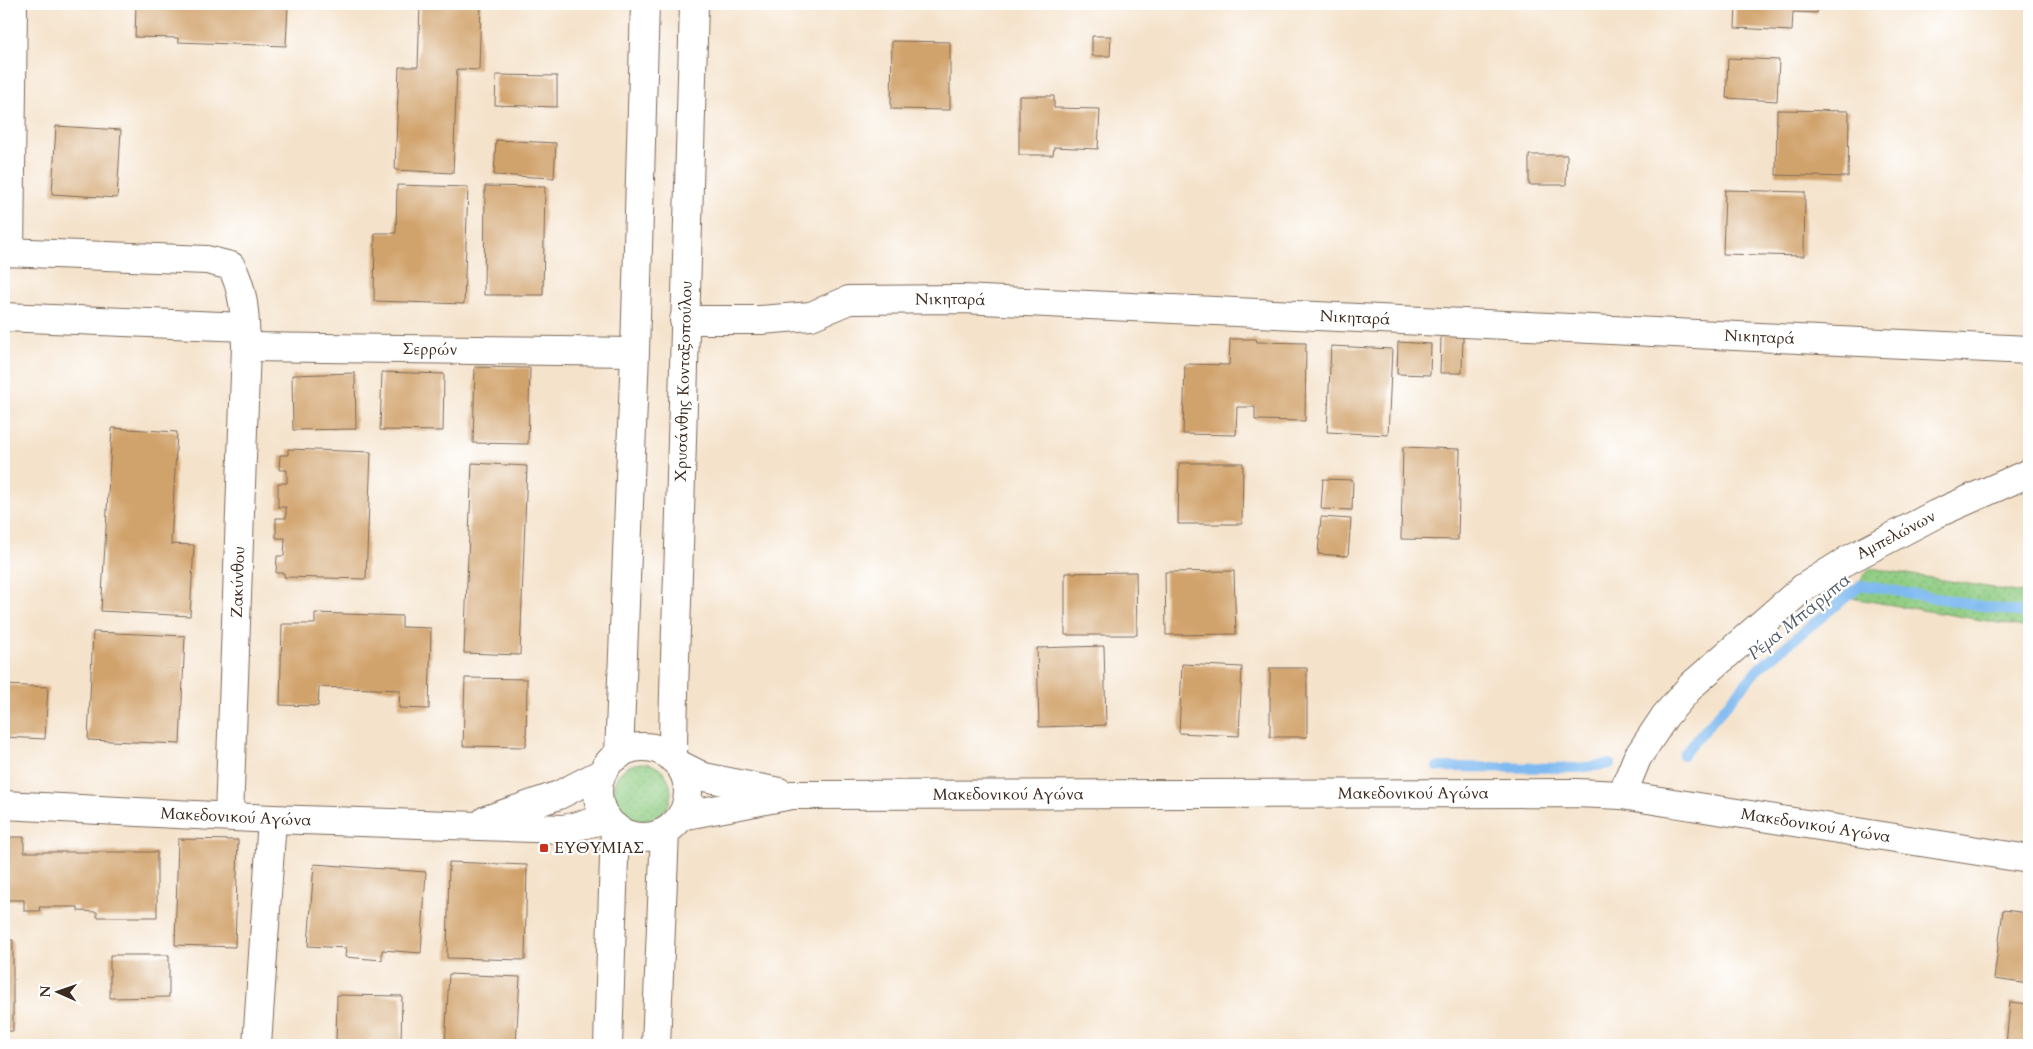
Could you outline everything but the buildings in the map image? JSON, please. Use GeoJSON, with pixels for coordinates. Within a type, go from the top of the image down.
{"type":"FeatureCollection","features":[{"type":"Feature","properties":{"kind":"street"},"geometry":{"type":"LineString","coordinates":[[13,4],[7,252],[221,262],[231,266],[237,277],[240,286],[246,337]]}},
{"type":"Feature","properties":{"kind":"street"},"geometry":{"type":"LineString","coordinates":[[645,4],[635,352],[610,764],[598,797],[611,823],[626,834],[639,837],[652,836],[673,824],[792,795]]}},
{"type":"Feature","properties":{"kind":"street","name":"Χρυσάνθης Κονταξοπούλου"},"geometry":{"type":"LineString","coordinates":[[675,761],[673,686],[680,513],[694,4]]}},
{"type":"Feature","properties":{"kind":"street","name":"Νικηταρά"},"geometry":{"type":"LineString","coordinates":[[684,320],[761,320],[811,316],[849,300],[962,299],[2029,350]]}},
{"type":"Feature","properties":{"kind":"street","name":"Σερρών"},"geometry":{"type":"LineString","coordinates":[[4,317],[246,337],[635,352]]}},
{"type":"Feature","properties":{"kind":"street","name":"Ζακύνθου"},"geometry":{"type":"LineString","coordinates":[[229,816],[246,337]]}},
{"type":"Feature","properties":{"kind":"street","name":"Αμπελώνων"},"geometry":{"type":"LineString","coordinates":[[1622,795],[1637,758],[1677,702],[1692,685],[1803,588],[1848,560],[1918,524],[2029,473]]}},
{"type":"Feature","properties":{"kind":"street"},"geometry":{"type":"LineString","coordinates":[[610,764],[632,749],[646,748],[661,751],[675,761],[704,776],[792,795]]}},
{"type":"Feature","properties":{"kind":"street"},"geometry":{"type":"LineString","coordinates":[[656,1045],[673,824],[687,803],[688,790],[685,776],[675,761]]}},
{"type":"Feature","properties":{"kind":"street","name":"Μακεδονικού Αγώνα"},"geometry":{"type":"LineString","coordinates":[[470,825],[559,794],[610,764]]}},
{"type":"Feature","properties":{"kind":"street","name":"Μακεδονικού Αγώνα"},"geometry":{"type":"LineString","coordinates":[[792,795],[1547,793],[1622,795],[2029,859]]}},
{"type":"Feature","properties":{"kind":"street","name":"Μακεδονικού Αγώνα"},"geometry":{"type":"LineString","coordinates":[[4,805],[272,819],[564,829],[611,823]]}},
{"type":"Feature","properties":{"kind":"street"},"geometry":{"type":"LineString","coordinates":[[257,1045],[272,819]]}},
{"type":"Feature","properties":{"kind":"street"},"geometry":{"type":"LineString","coordinates":[[608,1045],[611,823]]}},
{"type":"Feature","properties":{"kind":"green space"},"geometry":{"type":"Polygon","coordinates":[[[1871,568],[2029,594],[2029,628],[1845,597],[1871,568]]]}},
{"type":"Feature","properties":{"kind":"green space"},"geometry":{"type":"Polygon","coordinates":[[[636,763],[648,763],[663,771],[671,786],[671,798],[663,813],[648,821],[636,821],[621,813],[613,798],[613,786],[621,771],[636,763]]]}},
{"type":"Feature","properties":{"kind":"waterway","name":"Ρέμα Μπάρμπα"},"geometry":{"type":"LineString","coordinates":[[1683,755],[1759,668],[1861,585],[2029,614]]}},
{"type":"Feature","properties":{"kind":"waterway","name":"Ρέμα Μπάρμπα"},"geometry":{"type":"LineString","coordinates":[[1437,767],[1578,768],[1610,764]]}},
{"type":"Feature","properties":{"kind":"place","name":"ΕΥΘΥΜΙΑΣ"},"geometry":{"type":"Point","coordinates":[544,848]}}]}
